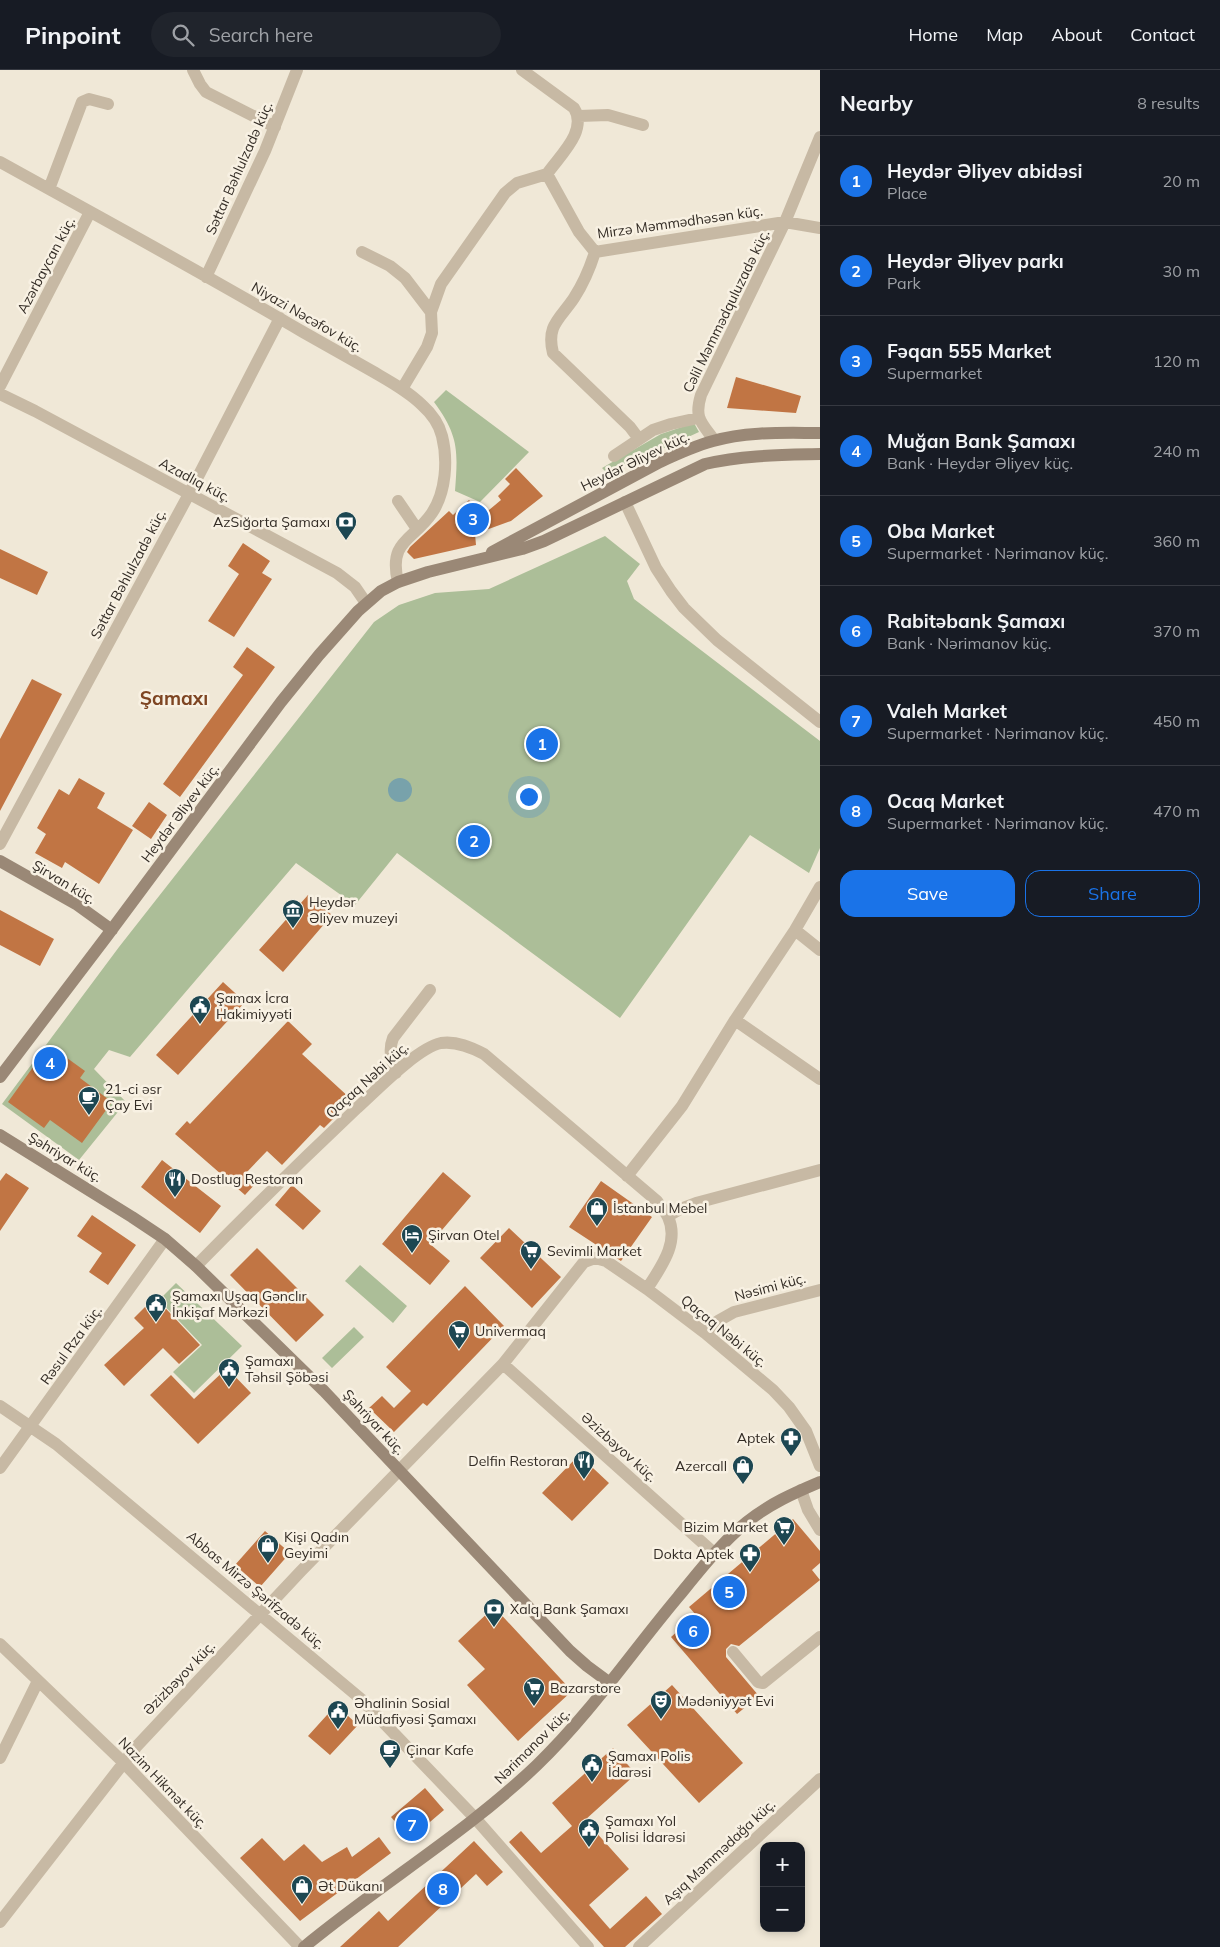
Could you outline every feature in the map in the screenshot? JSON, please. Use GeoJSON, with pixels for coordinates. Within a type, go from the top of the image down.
{"type":"FeatureCollection","features":[{"type":"Feature","properties":{"kind":"street"},"geometry":{"type":"LineString","coordinates":[[193,70],[206,92],[275,127]]}},
{"type":"Feature","properties":{"kind":"street","name":"Səttar Bəhlulzadə küç."},"geometry":{"type":"LineString","coordinates":[[206,276],[275,127],[297,70]]}},
{"type":"Feature","properties":{"kind":"street"},"geometry":{"type":"LineString","coordinates":[[402,389],[427,347],[432,333],[432,312],[441,284],[505,193],[517,183],[547,174],[574,137],[578,128],[579,116],[574,108],[539,75],[522,70]]}},
{"type":"Feature","properties":{"kind":"street"},"geometry":{"type":"LineString","coordinates":[[49,189],[82,102],[89,99],[108,104]]}},
{"type":"Feature","properties":{"kind":"street"},"geometry":{"type":"LineString","coordinates":[[579,116],[608,115],[643,125]]}},
{"type":"Feature","properties":{"kind":"street","name":"Cəlil Məmmədquluzadə küç."},"geometry":{"type":"LineString","coordinates":[[698,418],[697,407],[701,395],[785,222],[820,137]]}},
{"type":"Feature","properties":{"kind":"street","name":"Niyazi Nəcəfov küç."},"geometry":{"type":"LineString","coordinates":[[0,162],[280,318],[402,389],[422,405],[436,420],[442,434],[445,448],[445,466],[439,498],[431,514],[403,543],[397,554],[394,562],[398,582]]}},
{"type":"Feature","properties":{"kind":"street","name":"Mirzə Məmmədhəsən küç."},"geometry":{"type":"LineString","coordinates":[[547,174],[556,194],[580,232],[596,252],[785,222],[820,228]]}},
{"type":"Feature","properties":{"kind":"street","name":"Azərbaycan küç."},"geometry":{"type":"LineString","coordinates":[[0,386],[90,212]]}},
{"type":"Feature","properties":{"kind":"street"},"geometry":{"type":"LineString","coordinates":[[362,252],[390,266],[405,278],[432,312]]}},
{"type":"Feature","properties":{"kind":"street"},"geometry":{"type":"LineString","coordinates":[[596,252],[589,271],[574,298],[553,325],[549,339],[553,353],[630,427],[639,439]]}},
{"type":"Feature","properties":{"kind":"street","name":"Səttar Bəhlulzadə küç."},"geometry":{"type":"LineString","coordinates":[[0,844],[189,494],[280,318]]}},
{"type":"Feature","properties":{"kind":"street","name":"Azadlıq küç."},"geometry":{"type":"LineString","coordinates":[[0,394],[35,410],[337,573],[355,587],[366,603]]}},
{"type":"Feature","properties":{"kind":"street"},"geometry":{"type":"LineString","coordinates":[[614,456],[639,439],[662,427],[698,418],[714,440]]}},
{"type":"Feature","properties":{"kind":"street","name":"Heydər Əliyev küç."},"geometry":{"type":"LineString","coordinates":[[0,1077],[281,702],[319,655],[366,603],[381,591],[398,582],[428,572],[476,560],[688,449],[714,440],[741,435],[820,433]]}},
{"type":"Feature","properties":{"kind":"street"},"geometry":{"type":"LineString","coordinates":[[476,560],[522,550],[544,541],[705,464],[727,459],[760,456],[820,454]]}},
{"type":"Feature","properties":{"kind":"street"},"geometry":{"type":"LineString","coordinates":[[398,501],[417,529]]}},
{"type":"Feature","properties":{"kind":"street"},"geometry":{"type":"LineString","coordinates":[[625,502],[656,568],[684,608],[718,640],[820,722]]}},
{"type":"Feature","properties":{"kind":"street","name":"Şirvan küç."},"geometry":{"type":"LineString","coordinates":[[0,861],[76,904],[112,930]]}},
{"type":"Feature","properties":{"kind":"street"},"geometry":{"type":"LineString","coordinates":[[627,1176],[682,1106],[820,888]]}},
{"type":"Feature","properties":{"kind":"street"},"geometry":{"type":"LineString","coordinates":[[795,930],[820,950]]}},
{"type":"Feature","properties":{"kind":"street"},"geometry":{"type":"LineString","coordinates":[[396,1073],[389,1046],[430,990]]}},
{"type":"Feature","properties":{"kind":"street"},"geometry":{"type":"LineString","coordinates":[[735,1020],[820,1080]]}},
{"type":"Feature","properties":{"kind":"street","name":"Qaçaq Nəbi küç."},"geometry":{"type":"LineString","coordinates":[[196,1266],[273,1187],[396,1073],[424,1050],[441,1044],[470,1047],[484,1054],[656,1201],[668,1216]]}},
{"type":"Feature","properties":{"kind":"street","name":"Şəhriyar küç."},"geometry":{"type":"LineString","coordinates":[[0,1135],[94,1192],[165,1239],[196,1266],[312,1378],[570,1651],[586,1666],[610,1683]]}},
{"type":"Feature","properties":{"kind":"street"},"geometry":{"type":"LineString","coordinates":[[647,1289],[665,1261],[671,1242],[672,1229],[668,1216],[696,1203],[820,1170]]}},
{"type":"Feature","properties":{"kind":"street","name":"Rəsul Rza küç."},"geometry":{"type":"LineString","coordinates":[[0,1468],[165,1239]]}},
{"type":"Feature","properties":{"kind":"street","name":"Qaçaq Nəbi küç."},"geometry":{"type":"LineString","coordinates":[[503,1364],[584,1262],[595,1258],[606,1261],[705,1333],[773,1390],[789,1407],[806,1432],[820,1466]]}},
{"type":"Feature","properties":{"kind":"street","name":"Nəsimi küç."},"geometry":{"type":"LineString","coordinates":[[705,1333],[718,1321],[734,1312],[820,1290]]}},
{"type":"Feature","properties":{"kind":"street","name":"Əzizbəyov küç."},"geometry":{"type":"LineString","coordinates":[[0,1922],[123,1762],[168,1711],[503,1364],[714,1552]]}},
{"type":"Feature","properties":{"kind":"street","name":"Abbas Mirzə Şərifzadə küç."},"geometry":{"type":"LineString","coordinates":[[0,1406],[56,1444],[262,1614],[361,1699],[475,1818],[588,1947]]}},
{"type":"Feature","properties":{"kind":"street","name":"Nərimanov küç."},"geometry":{"type":"LineString","coordinates":[[304,1947],[516,1785],[582,1718],[714,1552],[748,1521],[779,1500],[820,1482]]}},
{"type":"Feature","properties":{"kind":"street"},"geometry":{"type":"LineString","coordinates":[[801,1490],[808,1510],[820,1530]]}},
{"type":"Feature","properties":{"kind":"street"},"geometry":{"type":"LineString","coordinates":[[733,1652],[758,1682],[763,1683],[820,1637]]}},
{"type":"Feature","properties":{"kind":"street","name":"Nazim Hikmət küç."},"geometry":{"type":"LineString","coordinates":[[0,1644],[123,1762],[300,1947]]}},
{"type":"Feature","properties":{"kind":"street"},"geometry":{"type":"LineString","coordinates":[[0,1758],[38,1681]]}},
{"type":"Feature","properties":{"kind":"street","name":"Aşıq Məmmədağa küç."},"geometry":{"type":"LineString","coordinates":[[639,1947],[820,1780]]}},
{"type":"Feature","properties":{"kind":"green space"},"geometry":{"type":"Polygon","coordinates":[[[446,390],[529,452],[480,502],[455,491],[455,444],[448,425],[434,402],[446,390]]]}},
{"type":"Feature","properties":{"kind":"green space"},"geometry":{"type":"Polygon","coordinates":[[[694,423],[699,432],[608,474],[602,468],[661,434],[694,423]]]}},
{"type":"Feature","properties":{"kind":"green space"},"geometry":{"type":"Polygon","coordinates":[[[605,536],[640,564],[627,581],[634,599],[820,741],[820,848],[809,873],[750,835],[620,1018],[397,853],[355,905],[296,863],[130,1057],[109,1050],[94,1069],[126,1102],[79,1160],[2,1104],[119,947],[374,622],[399,605],[435,593],[489,589],[605,536]]]}},
{"type":"Feature","properties":{"kind":"green space"},"geometry":{"type":"Polygon","coordinates":[[[360,1265],[407,1306],[393,1323],[345,1281],[360,1265]]]}},
{"type":"Feature","properties":{"kind":"green space"},"geometry":{"type":"Polygon","coordinates":[[[176,1283],[242,1346],[194,1393],[173,1372],[202,1345],[159,1300],[176,1283]]]}},
{"type":"Feature","properties":{"kind":"green space"},"geometry":{"type":"Polygon","coordinates":[[[354,1327],[364,1337],[332,1368],[322,1358],[354,1327]]]}},
{"type":"Feature","properties":{"kind":"water"},"geometry":{"type":"Polygon","coordinates":[[[400,778],[405,779],[411,785],[411,795],[405,801],[400,802],[395,801],[389,795],[388,790],[389,785],[395,779],[400,778]]]}},
{"type":"Feature","properties":{"kind":"building"},"geometry":{"type":"Polygon","coordinates":[[[736,377],[801,396],[796,413],[727,408],[736,377]]]}},
{"type":"Feature","properties":{"kind":"building"},"geometry":{"type":"Polygon","coordinates":[[[516,468],[543,496],[511,521],[475,534],[476,545],[414,559],[407,552],[449,511],[453,515],[469,500],[483,515],[501,500],[498,496],[510,484],[505,479],[516,468]]]}},
{"type":"Feature","properties":{"kind":"building"},"geometry":{"type":"Polygon","coordinates":[[[243,543],[270,561],[262,573],[272,579],[234,637],[208,621],[239,574],[228,566],[243,543]]]}},
{"type":"Feature","properties":{"kind":"building"},"geometry":{"type":"Polygon","coordinates":[[[0,549],[48,572],[37,595],[0,578],[0,549]]]}},
{"type":"Feature","properties":{"kind":"building"},"geometry":{"type":"Polygon","coordinates":[[[247,647],[275,667],[180,797],[163,784],[243,675],[233,667],[247,647]]]}},
{"type":"Feature","properties":{"kind":"building"},"geometry":{"type":"Polygon","coordinates":[[[32,679],[62,694],[0,811],[0,739],[32,679]]]}},
{"type":"Feature","properties":{"kind":"building"},"geometry":{"type":"Polygon","coordinates":[[[79,778],[105,793],[97,808],[133,830],[99,884],[65,862],[62,868],[35,853],[46,834],[37,828],[59,789],[69,795],[79,778]]]}},
{"type":"Feature","properties":{"kind":"building"},"geometry":{"type":"Polygon","coordinates":[[[149,802],[167,815],[151,839],[132,826],[149,802]]]}},
{"type":"Feature","properties":{"kind":"building"},"geometry":{"type":"Polygon","coordinates":[[[308,895],[332,915],[283,972],[259,950],[308,895]]]}},
{"type":"Feature","properties":{"kind":"building"},"geometry":{"type":"Polygon","coordinates":[[[0,910],[54,939],[40,966],[0,945],[0,910]]]}},
{"type":"Feature","properties":{"kind":"building"},"geometry":{"type":"Polygon","coordinates":[[[223,982],[245,1002],[178,1075],[156,1055],[223,982]]]}},
{"type":"Feature","properties":{"kind":"building"},"geometry":{"type":"Polygon","coordinates":[[[288,1021],[312,1044],[302,1054],[352,1100],[324,1128],[320,1125],[282,1165],[267,1151],[246,1173],[257,1182],[245,1195],[175,1134],[187,1121],[190,1124],[288,1021]]]}},
{"type":"Feature","properties":{"kind":"building"},"geometry":{"type":"Polygon","coordinates":[[[49,1045],[85,1071],[80,1078],[112,1102],[82,1143],[50,1120],[44,1128],[8,1102],[49,1045]]]}},
{"type":"Feature","properties":{"kind":"building"},"geometry":{"type":"Polygon","coordinates":[[[162,1160],[221,1206],[200,1233],[141,1187],[162,1160]]]}},
{"type":"Feature","properties":{"kind":"building"},"geometry":{"type":"Polygon","coordinates":[[[443,1172],[471,1196],[430,1244],[450,1261],[430,1285],[382,1244],[443,1172]]]}},
{"type":"Feature","properties":{"kind":"building"},"geometry":{"type":"Polygon","coordinates":[[[6,1173],[29,1188],[0,1231],[0,1181],[6,1173]]]}},
{"type":"Feature","properties":{"kind":"building"},"geometry":{"type":"Polygon","coordinates":[[[601,1181],[652,1217],[621,1261],[569,1227],[601,1181]]]}},
{"type":"Feature","properties":{"kind":"building"},"geometry":{"type":"Polygon","coordinates":[[[292,1185],[321,1211],[303,1230],[275,1205],[292,1185]]]}},
{"type":"Feature","properties":{"kind":"building"},"geometry":{"type":"Polygon","coordinates":[[[92,1215],[136,1245],[108,1285],[89,1272],[102,1253],[77,1236],[92,1215]]]}},
{"type":"Feature","properties":{"kind":"building"},"geometry":{"type":"Polygon","coordinates":[[[509,1228],[561,1277],[532,1308],[480,1258],[509,1228]]]}},
{"type":"Feature","properties":{"kind":"building"},"geometry":{"type":"Polygon","coordinates":[[[257,1248],[324,1315],[296,1342],[230,1275],[257,1248]]]}},
{"type":"Feature","properties":{"kind":"building"},"geometry":{"type":"Polygon","coordinates":[[[465,1286],[504,1326],[427,1406],[423,1403],[394,1432],[369,1408],[382,1396],[394,1408],[411,1391],[386,1367],[465,1286]]]}},
{"type":"Feature","properties":{"kind":"building"},"geometry":{"type":"Polygon","coordinates":[[[155,1297],[200,1345],[179,1364],[163,1348],[124,1386],[104,1365],[144,1328],[134,1318],[155,1297]]]}},
{"type":"Feature","properties":{"kind":"building"},"geometry":{"type":"Polygon","coordinates":[[[227,1368],[251,1393],[198,1444],[150,1395],[171,1375],[194,1399],[227,1368]]]}},
{"type":"Feature","properties":{"kind":"building"},"geometry":{"type":"Polygon","coordinates":[[[579,1455],[609,1483],[572,1521],[542,1493],[579,1455]]]}},
{"type":"Feature","properties":{"kind":"building"},"geometry":{"type":"Polygon","coordinates":[[[793,1519],[820,1551],[820,1563],[812,1570],[820,1580],[739,1646],[731,1644],[726,1649],[726,1657],[759,1696],[737,1714],[671,1637],[696,1615],[689,1607],[793,1519]]]}},
{"type":"Feature","properties":{"kind":"building"},"geometry":{"type":"Polygon","coordinates":[[[265,1531],[290,1553],[260,1587],[235,1565],[265,1531]]]}},
{"type":"Feature","properties":{"kind":"building"},"geometry":{"type":"Polygon","coordinates":[[[494,1607],[572,1691],[518,1741],[467,1685],[485,1669],[458,1641],[494,1607]]]}},
{"type":"Feature","properties":{"kind":"building"},"geometry":{"type":"Polygon","coordinates":[[[672,1685],[743,1763],[699,1803],[627,1725],[672,1685]]]}},
{"type":"Feature","properties":{"kind":"building"},"geometry":{"type":"Polygon","coordinates":[[[336,1705],[358,1725],[330,1755],[308,1736],[336,1705]]]}},
{"type":"Feature","properties":{"kind":"building"},"geometry":{"type":"Polygon","coordinates":[[[613,1748],[636,1774],[585,1820],[629,1869],[589,1905],[610,1929],[646,1896],[662,1914],[625,1947],[604,1947],[509,1842],[521,1831],[541,1853],[572,1826],[552,1803],[613,1748]]]}},
{"type":"Feature","properties":{"kind":"building"},"geometry":{"type":"Polygon","coordinates":[[[425,1788],[444,1810],[410,1839],[391,1817],[425,1788]]]}},
{"type":"Feature","properties":{"kind":"building"},"geometry":{"type":"Polygon","coordinates":[[[379,1837],[391,1853],[300,1921],[240,1858],[262,1838],[284,1861],[304,1844],[322,1862],[347,1847],[352,1857],[379,1837]]]}},
{"type":"Feature","properties":{"kind":"building"},"geometry":{"type":"Polygon","coordinates":[[[474,1841],[503,1872],[487,1886],[476,1874],[398,1947],[340,1947],[379,1911],[388,1921],[474,1841]]]}},
{"type":"Feature","properties":{"kind":"place","name":"Fəqan 555 Market"},"geometry":{"type":"Point","coordinates":[473,519]}},
{"type":"Feature","properties":{"kind":"place","name":"AzSığorta Şamaxı"},"geometry":{"type":"Point","coordinates":[346,541]}},
{"type":"Feature","properties":{"kind":"place","name":"Heydər Əliyev abidəsi"},"geometry":{"type":"Point","coordinates":[542,744]}},
{"type":"Feature","properties":{"kind":"place","name":"Heydər Əliyev parkı"},"geometry":{"type":"Point","coordinates":[474,841]}},
{"type":"Feature","properties":{"kind":"place","name":"Heydər Əliyev muzeyi"},"geometry":{"type":"Point","coordinates":[293,929]}},
{"type":"Feature","properties":{"kind":"place","name":"Şamax İcra Hakimiyyəti"},"geometry":{"type":"Point","coordinates":[200,1025]}},
{"type":"Feature","properties":{"kind":"place","name":"Muğan Bank Şamaxı"},"geometry":{"type":"Point","coordinates":[50,1063]}},
{"type":"Feature","properties":{"kind":"place","name":"21-ci əsr Çay Evi"},"geometry":{"type":"Point","coordinates":[89,1116]}},
{"type":"Feature","properties":{"kind":"place","name":"Dostlug Restoran"},"geometry":{"type":"Point","coordinates":[175,1198]}},
{"type":"Feature","properties":{"kind":"place","name":"İstanbul Mebel"},"geometry":{"type":"Point","coordinates":[597,1227]}},
{"type":"Feature","properties":{"kind":"place","name":"Şirvan Otel"},"geometry":{"type":"Point","coordinates":[412,1254]}},
{"type":"Feature","properties":{"kind":"place","name":"Sevimli Market"},"geometry":{"type":"Point","coordinates":[531,1270]}},
{"type":"Feature","properties":{"kind":"place","name":"Şamaxı Uşaq Gənclır İnkişaf Mərkəzi"},"geometry":{"type":"Point","coordinates":[156,1323]}},
{"type":"Feature","properties":{"kind":"place","name":"Univermaq"},"geometry":{"type":"Point","coordinates":[459,1350]}},
{"type":"Feature","properties":{"kind":"place","name":"Şamaxı Təhsil Şöbəsi"},"geometry":{"type":"Point","coordinates":[229,1388]}},
{"type":"Feature","properties":{"kind":"place","name":"Aptek"},"geometry":{"type":"Point","coordinates":[791,1457]}},
{"type":"Feature","properties":{"kind":"place","name":"Delfin Restoran"},"geometry":{"type":"Point","coordinates":[584,1480]}},
{"type":"Feature","properties":{"kind":"place","name":"Azercall"},"geometry":{"type":"Point","coordinates":[743,1485]}},
{"type":"Feature","properties":{"kind":"place","name":"Bizim Market"},"geometry":{"type":"Point","coordinates":[784,1546]}},
{"type":"Feature","properties":{"kind":"place","name":"Kişi Qadın Geyimi"},"geometry":{"type":"Point","coordinates":[268,1564]}},
{"type":"Feature","properties":{"kind":"place","name":"Dokta Aptek"},"geometry":{"type":"Point","coordinates":[750,1573]}},
{"type":"Feature","properties":{"kind":"place","name":"Oba Market"},"geometry":{"type":"Point","coordinates":[729,1592]}},
{"type":"Feature","properties":{"kind":"place","name":"Xalq Bank Şamaxı"},"geometry":{"type":"Point","coordinates":[494,1628]}},
{"type":"Feature","properties":{"kind":"place","name":"Rabitəbank Şamaxı"},"geometry":{"type":"Point","coordinates":[693,1631]}},
{"type":"Feature","properties":{"kind":"place","name":"Bazarstore"},"geometry":{"type":"Point","coordinates":[534,1707]}},
{"type":"Feature","properties":{"kind":"place","name":"Mədəniyyət Evi"},"geometry":{"type":"Point","coordinates":[661,1720]}},
{"type":"Feature","properties":{"kind":"place","name":"Əhalinin Sosial Müdafiyəsi Şamaxı"},"geometry":{"type":"Point","coordinates":[338,1730]}},
{"type":"Feature","properties":{"kind":"place","name":"Çinar Kafe"},"geometry":{"type":"Point","coordinates":[390,1769]}},
{"type":"Feature","properties":{"kind":"place","name":"Şamaxı Polis İdarəsi"},"geometry":{"type":"Point","coordinates":[592,1783]}},
{"type":"Feature","properties":{"kind":"place","name":"Valeh Market"},"geometry":{"type":"Point","coordinates":[412,1825]}},
{"type":"Feature","properties":{"kind":"place","name":"Şamaxı Yol Polisi İdarəsi"},"geometry":{"type":"Point","coordinates":[589,1848]}},
{"type":"Feature","properties":{"kind":"place","name":"Ocaq Market"},"geometry":{"type":"Point","coordinates":[443,1889]}},
{"type":"Feature","properties":{"kind":"place","name":"Ət Dükanı"},"geometry":{"type":"Point","coordinates":[302,1905]}},
{"type":"Feature","properties":{"kind":"district","name":"Şamaxı"},"geometry":{"type":"Point","coordinates":[174,698]}}]}
